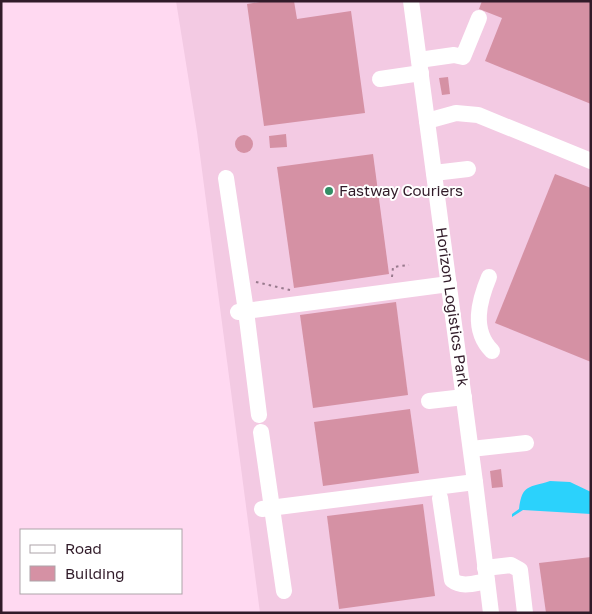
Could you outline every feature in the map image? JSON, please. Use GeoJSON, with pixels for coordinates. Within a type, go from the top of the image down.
{"type":"FeatureCollection","features":[{"type":"Feature","properties":{"kind":"street","name":"Horizon Logistics Park"},"geometry":{"type":"LineString","coordinates":[[411,1],[491,613]]}},
{"type":"Feature","properties":{"kind":"street"},"geometry":{"type":"LineString","coordinates":[[380,79],[454,55],[464,57],[479,18]]}},
{"type":"Feature","properties":{"kind":"street"},"geometry":{"type":"LineString","coordinates":[[427,121],[456,113],[478,116],[591,161]]}},
{"type":"Feature","properties":{"kind":"street"},"geometry":{"type":"LineString","coordinates":[[434,173],[468,169]]}},
{"type":"Feature","properties":{"kind":"street"},"geometry":{"type":"LineString","coordinates":[[226,178],[240,278],[242,312],[260,423],[267,508],[284,591]]}},
{"type":"Feature","properties":{"kind":"street"},"geometry":{"type":"LineString","coordinates":[[489,276],[480,297],[479,307],[480,328],[486,345],[492,351]]}},
{"type":"Feature","properties":{"kind":"street"},"geometry":{"type":"LineString","coordinates":[[242,312],[449,284]]}},
{"type":"Feature","properties":{"kind":"street"},"geometry":{"type":"LineString","coordinates":[[455,331],[480,328]]}},
{"type":"Feature","properties":{"kind":"street"},"geometry":{"type":"LineString","coordinates":[[429,401],[464,397]]}},
{"type":"Feature","properties":{"kind":"street"},"geometry":{"type":"LineString","coordinates":[[471,450],[526,443]]}},
{"type":"Feature","properties":{"kind":"street"},"geometry":{"type":"LineString","coordinates":[[267,508],[475,482]]}},
{"type":"Feature","properties":{"kind":"street"},"geometry":{"type":"LineString","coordinates":[[440,498],[452,580],[463,585],[486,574],[511,565],[515,566],[520,570],[525,613]]}},
{"type":"Feature","properties":{"kind":"path"},"geometry":{"type":"LineString","coordinates":[[384,278],[393,277],[393,267],[409,265]]}},
{"type":"Feature","properties":{"kind":"path"},"geometry":{"type":"LineString","coordinates":[[240,278],[293,291]]}},
{"type":"Feature","properties":{"kind":"shaded area"},"geometry":{"type":"Polygon","coordinates":[[[176,1],[591,1],[591,613],[260,613],[197,132],[176,1]]]}},
{"type":"Feature","properties":{"kind":"water"},"geometry":{"type":"Polygon","coordinates":[[[550,481],[570,482],[591,492],[591,514],[523,510],[512,517],[512,514],[519,509],[522,495],[528,488],[550,481]]]}},
{"type":"Feature","properties":{"kind":"building"},"geometry":{"type":"Polygon","coordinates":[[[266,1],[294,1],[297,19],[351,11],[365,113],[264,126],[247,4],[266,1]]]}},
{"type":"Feature","properties":{"kind":"building"},"geometry":{"type":"Polygon","coordinates":[[[482,1],[591,1],[591,104],[485,61],[502,18],[479,9],[482,1]]]}},
{"type":"Feature","properties":{"kind":"building"},"geometry":{"type":"Polygon","coordinates":[[[448,77],[450,94],[442,95],[439,78],[448,77]]]}},
{"type":"Feature","properties":{"kind":"building"},"geometry":{"type":"Polygon","coordinates":[[[286,134],[287,147],[270,148],[269,136],[286,134]]]}},
{"type":"Feature","properties":{"kind":"building"},"geometry":{"type":"Polygon","coordinates":[[[244,135],[250,138],[253,144],[250,150],[244,153],[238,150],[235,144],[238,138],[244,135]]]}},
{"type":"Feature","properties":{"kind":"building"},"geometry":{"type":"Polygon","coordinates":[[[373,154],[389,274],[294,288],[277,167],[373,154]]]}},
{"type":"Feature","properties":{"kind":"building"},"geometry":{"type":"Polygon","coordinates":[[[555,174],[591,188],[591,362],[495,323],[555,174]]]}},
{"type":"Feature","properties":{"kind":"building"},"geometry":{"type":"Polygon","coordinates":[[[396,302],[408,395],[313,408],[300,315],[396,302]]]}},
{"type":"Feature","properties":{"kind":"building"},"geometry":{"type":"Polygon","coordinates":[[[410,409],[419,473],[323,486],[314,422],[410,409]]]}},
{"type":"Feature","properties":{"kind":"building"},"geometry":{"type":"Polygon","coordinates":[[[501,469],[503,487],[492,488],[490,471],[501,469]]]}},
{"type":"Feature","properties":{"kind":"building"},"geometry":{"type":"Polygon","coordinates":[[[423,504],[435,596],[339,609],[327,516],[423,504]]]}},
{"type":"Feature","properties":{"kind":"building"},"geometry":{"type":"Polygon","coordinates":[[[591,557],[591,613],[546,613],[539,563],[591,557]]]}},
{"type":"Feature","properties":{"kind":"place","name":"Fastway Couriers"},"geometry":{"type":"Point","coordinates":[329,191]}}]}
